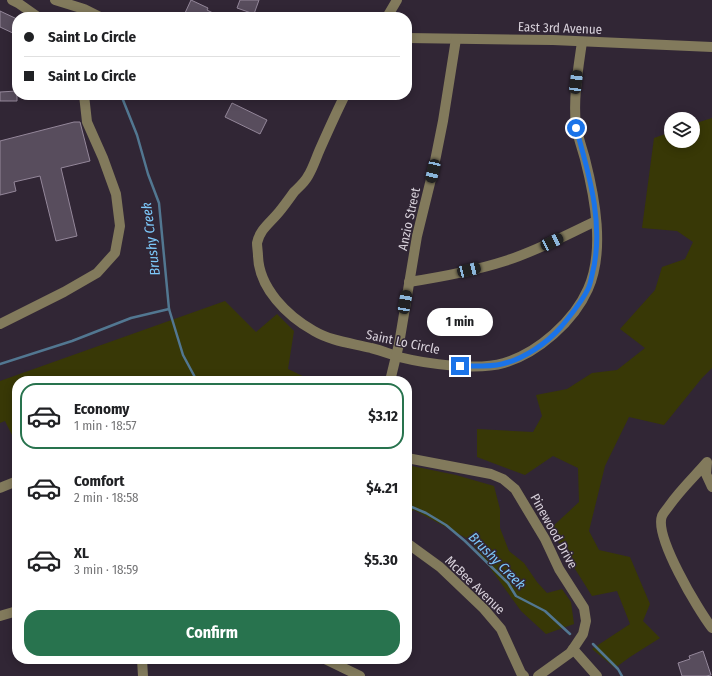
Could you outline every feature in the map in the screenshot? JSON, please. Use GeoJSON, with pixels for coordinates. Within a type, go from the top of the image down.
{"type":"FeatureCollection","features":[{"type":"Feature","properties":{"kind":"street"},"geometry":{"type":"LineString","coordinates":[[12,0],[31,12]]}},
{"type":"Feature","properties":{"kind":"street"},"geometry":{"type":"LineString","coordinates":[[55,0],[90,12]]}},
{"type":"Feature","properties":{"kind":"street"},"geometry":{"type":"LineString","coordinates":[[74,0],[84,9]]}},
{"type":"Feature","properties":{"kind":"street"},"geometry":{"type":"LineString","coordinates":[[390,12],[397,0]]}},
{"type":"Feature","properties":{"kind":"street","name":"East 3rd Avenue"},"geometry":{"type":"LineString","coordinates":[[412,38],[712,47]]}},
{"type":"Feature","properties":{"kind":"street","name":"Anzio Street"},"geometry":{"type":"LineString","coordinates":[[391,376],[417,236],[433,171],[443,121],[456,39]]}},
{"type":"Feature","properties":{"kind":"street","name":"Saint Lo Circle"},"geometry":{"type":"LineString","coordinates":[[342,100],[334,115],[308,177],[265,226],[257,244],[258,265],[266,286],[279,304],[299,321],[314,331],[335,340],[373,348],[396,356],[433,363],[460,366],[503,364],[518,358],[537,347],[556,332],[575,311],[588,288],[596,262],[597,230],[593,196],[576,128],[576,82],[582,42]]}},
{"type":"Feature","properties":{"kind":"street"},"geometry":{"type":"LineString","coordinates":[[0,324],[64,292],[97,273],[115,253],[120,226],[116,194],[103,158],[87,122],[85,100]]}},
{"type":"Feature","properties":{"kind":"street"},"geometry":{"type":"LineString","coordinates":[[409,282],[434,278],[506,261],[596,221]]}},
{"type":"Feature","properties":{"kind":"street","name":"Pinewood Drive"},"geometry":{"type":"LineString","coordinates":[[412,459],[491,474],[503,479],[515,489],[545,539],[559,569],[584,608],[586,621],[583,634],[570,653],[538,676]]}},
{"type":"Feature","properties":{"kind":"street"},"geometry":{"type":"LineString","coordinates":[[710,459],[706,474],[712,486]]}},
{"type":"Feature","properties":{"kind":"street"},"geometry":{"type":"LineString","coordinates":[[710,459],[673,500],[662,516],[662,535],[674,563],[691,595],[712,628]]}},
{"type":"Feature","properties":{"kind":"street"},"geometry":{"type":"LineString","coordinates":[[0,488],[12,483]]}},
{"type":"Feature","properties":{"kind":"street","name":"McBee Avenue"},"geometry":{"type":"LineString","coordinates":[[412,547],[440,567],[484,609],[501,628],[520,675]]}},
{"type":"Feature","properties":{"kind":"street"},"geometry":{"type":"LineString","coordinates":[[0,616],[12,612]]}},
{"type":"Feature","properties":{"kind":"street"},"geometry":{"type":"LineString","coordinates":[[573,649],[597,676]]}},
{"type":"Feature","properties":{"kind":"street"},"geometry":{"type":"LineString","coordinates":[[142,664],[143,676]]}},
{"type":"Feature","properties":{"kind":"street"},"geometry":{"type":"LineString","coordinates":[[335,664],[360,676]]}},
{"type":"Feature","properties":{"kind":"shaded area"},"geometry":{"type":"Polygon","coordinates":[[[712,118],[712,368],[702,378],[664,425],[629,417],[605,466],[589,531],[599,550],[630,557],[650,604],[643,621],[660,638],[615,668],[592,649],[630,624],[617,591],[592,596],[550,529],[579,502],[578,468],[553,456],[525,475],[477,457],[477,429],[533,432],[542,416],[536,395],[567,389],[592,373],[617,370],[645,348],[620,329],[655,290],[662,267],[685,259],[693,242],[677,231],[642,228],[654,138],[664,134],[664,148],[700,148],[700,122],[712,118]]]}},
{"type":"Feature","properties":{"kind":"shaded area"},"geometry":{"type":"Polygon","coordinates":[[[225,301],[256,332],[277,314],[294,331],[288,369],[303,376],[14,376],[225,301]]]}},
{"type":"Feature","properties":{"kind":"shaded area"},"geometry":{"type":"Polygon","coordinates":[[[12,377],[12,435],[5,421],[0,423],[0,381],[12,377]]]}},
{"type":"Feature","properties":{"kind":"shaded area"},"geometry":{"type":"Polygon","coordinates":[[[412,466],[456,475],[494,486],[500,509],[500,528],[509,551],[524,563],[537,582],[547,593],[562,589],[571,602],[574,624],[546,634],[521,611],[470,540],[414,510],[412,511],[412,466]]]}},
{"type":"Feature","properties":{"kind":"building"},"geometry":{"type":"Polygon","coordinates":[[[191,0],[208,8],[207,10],[211,12],[185,12],[191,0]]]}},
{"type":"Feature","properties":{"kind":"building"},"geometry":{"type":"Polygon","coordinates":[[[240,0],[259,0],[255,12],[248,12],[237,8],[240,0]]]}},
{"type":"Feature","properties":{"kind":"building"},"geometry":{"type":"Polygon","coordinates":[[[0,11],[12,17],[12,33],[0,27],[0,11]]]}},
{"type":"Feature","properties":{"kind":"building"},"geometry":{"type":"Polygon","coordinates":[[[12,91],[12,100],[17,101],[0,101],[0,92],[12,91]]]}},
{"type":"Feature","properties":{"kind":"building"},"geometry":{"type":"Polygon","coordinates":[[[232,103],[267,120],[260,134],[225,117],[232,103]]]}},
{"type":"Feature","properties":{"kind":"building"},"geometry":{"type":"Polygon","coordinates":[[[74,122],[80,122],[90,161],[61,168],[77,236],[56,241],[40,176],[14,182],[16,191],[0,195],[0,141],[74,122]]]}},
{"type":"Feature","properties":{"kind":"building"},"geometry":{"type":"Polygon","coordinates":[[[703,651],[711,675],[682,676],[678,663],[690,659],[689,656],[703,651]]]}},
{"type":"Feature","properties":{"kind":"waterway","name":"Brushy Creek"},"geometry":{"type":"LineString","coordinates":[[123,100],[137,135],[148,174],[159,203],[169,309],[183,355],[194,376]]}},
{"type":"Feature","properties":{"kind":"waterway"},"geometry":{"type":"LineString","coordinates":[[0,364],[72,341],[131,318],[169,309]]}},
{"type":"Feature","properties":{"kind":"waterway","name":"Brushy Creek"},"geometry":{"type":"LineString","coordinates":[[412,507],[426,513],[446,525],[465,541],[508,583],[516,596],[545,611],[570,634]]}},
{"type":"Feature","properties":{"kind":"waterway","name":"Brushy Creek"},"geometry":{"type":"LineString","coordinates":[[593,644],[618,669],[622,676]]}},
{"type":"Feature","properties":{"kind":"route"},"geometry":{"type":"LineString","coordinates":[[460,366],[503,364],[518,358],[537,347],[556,332],[575,311],[588,288],[596,262],[597,230],[593,196],[576,128]]}}]}
